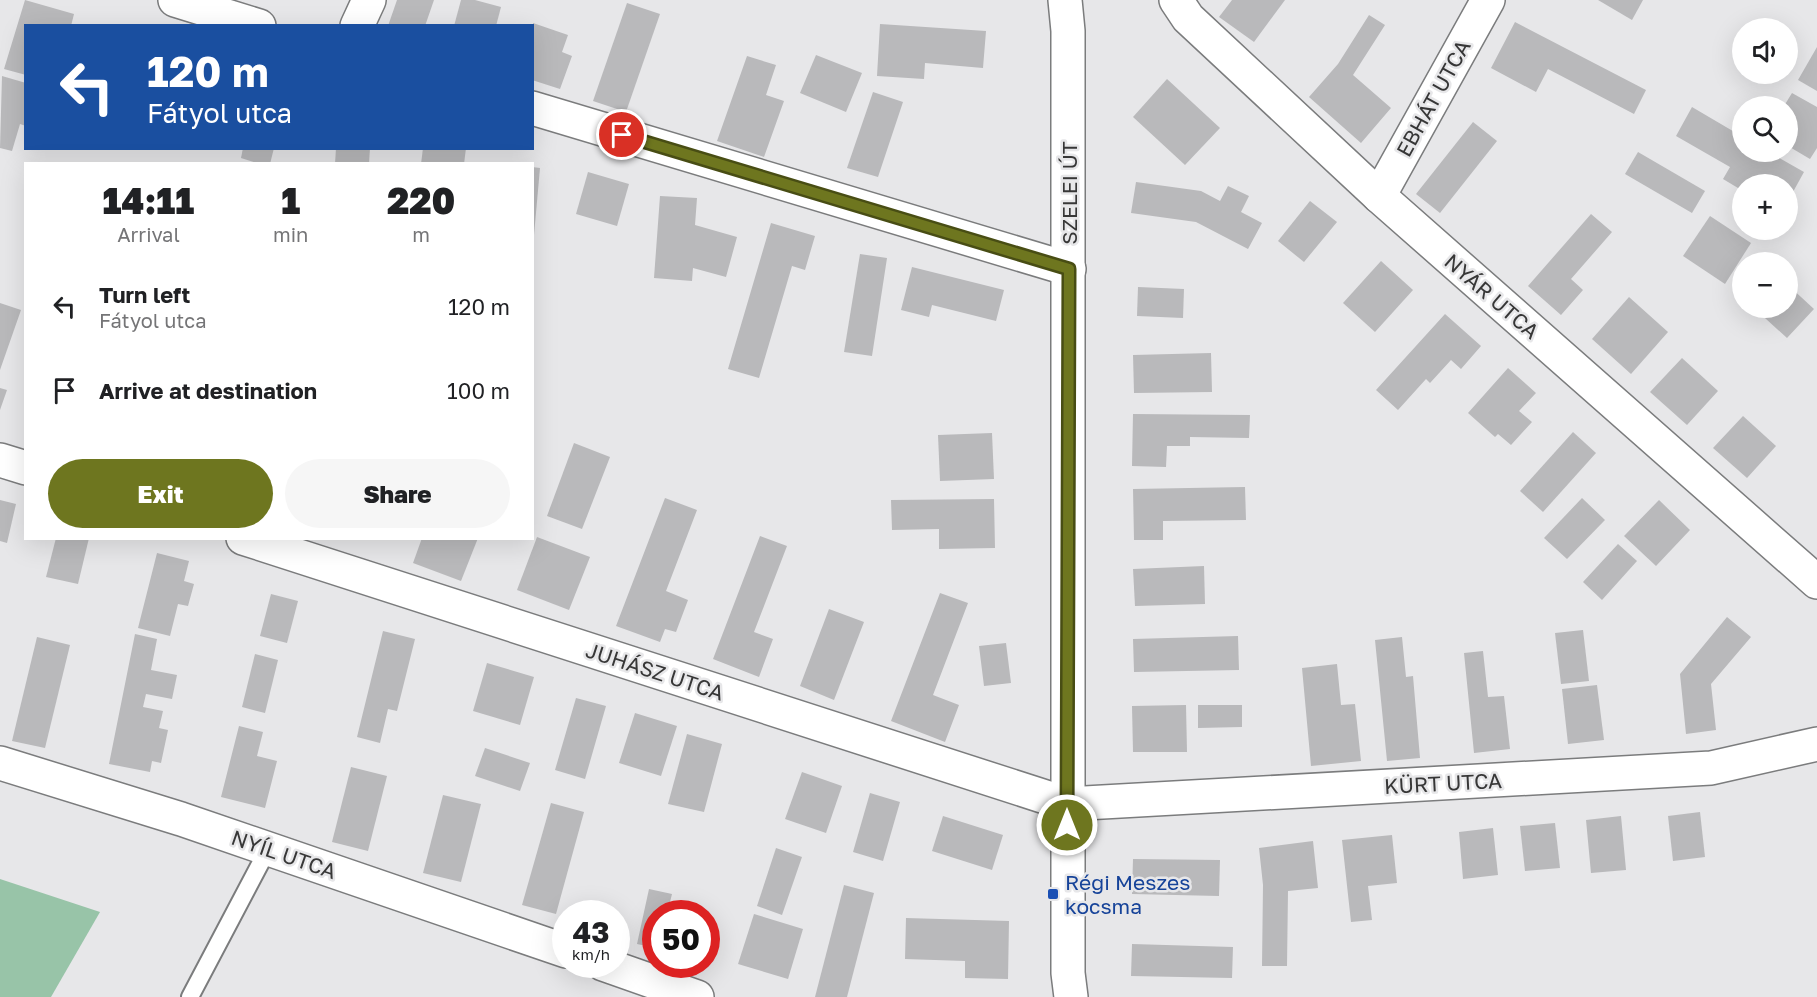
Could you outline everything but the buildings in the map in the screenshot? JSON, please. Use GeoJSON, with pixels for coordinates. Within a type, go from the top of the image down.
{"type":"FeatureCollection","features":[{"type":"Feature","properties":{"kind":"street"},"geometry":{"type":"LineString","coordinates":[[175,0],[253,24]]}},
{"type":"Feature","properties":{"kind":"street"},"geometry":{"type":"LineString","coordinates":[[358,24],[369,0]]}},
{"type":"Feature","properties":{"kind":"street","name":"SZELEI ÚT"},"geometry":{"type":"LineString","coordinates":[[1065,0],[1068,31],[1069,269],[1068,973],[1071,997]]}},
{"type":"Feature","properties":{"kind":"street","name":"NYÁR UTCA"},"geometry":{"type":"LineString","coordinates":[[1176,0],[1188,18],[1379,196],[1817,582]]}},
{"type":"Feature","properties":{"kind":"street","name":"EBHÁT UTCA"},"geometry":{"type":"LineString","coordinates":[[1379,196],[1488,0]]}},
{"type":"Feature","properties":{"kind":"street"},"geometry":{"type":"LineString","coordinates":[[534,109],[1069,269]]}},
{"type":"Feature","properties":{"kind":"street"},"geometry":{"type":"LineString","coordinates":[[0,460],[24,467]]}},
{"type":"Feature","properties":{"kind":"street","name":"JUHÁSZ UTCA"},"geometry":{"type":"LineString","coordinates":[[249,540],[1067,804]]}},
{"type":"Feature","properties":{"kind":"street","name":"KÜRT UTCA"},"geometry":{"type":"LineString","coordinates":[[1067,804],[1711,768],[1817,744]]}},
{"type":"Feature","properties":{"kind":"street","name":"NYÍL UTCA"},"geometry":{"type":"LineString","coordinates":[[0,763],[181,819],[552,946]]}},
{"type":"Feature","properties":{"kind":"street"},"geometry":{"type":"LineString","coordinates":[[630,973],[697,997]]}},
{"type":"Feature","properties":{"kind":"lane"},"geometry":{"type":"LineString","coordinates":[[190,997],[268,849]]}},
{"type":"Feature","properties":{"kind":"green space"},"geometry":{"type":"Polygon","coordinates":[[[0,879],[100,912],[51,997],[0,997],[0,879]]]}},
{"type":"Feature","properties":{"kind":"place","name":"Régi Meszes kocsma"},"geometry":{"type":"Point","coordinates":[1053,894]}},
{"type":"Feature","properties":{"kind":"route"},"geometry":{"type":"LineString","coordinates":[[622,135],[1069,269],[1067,825]]}}]}
